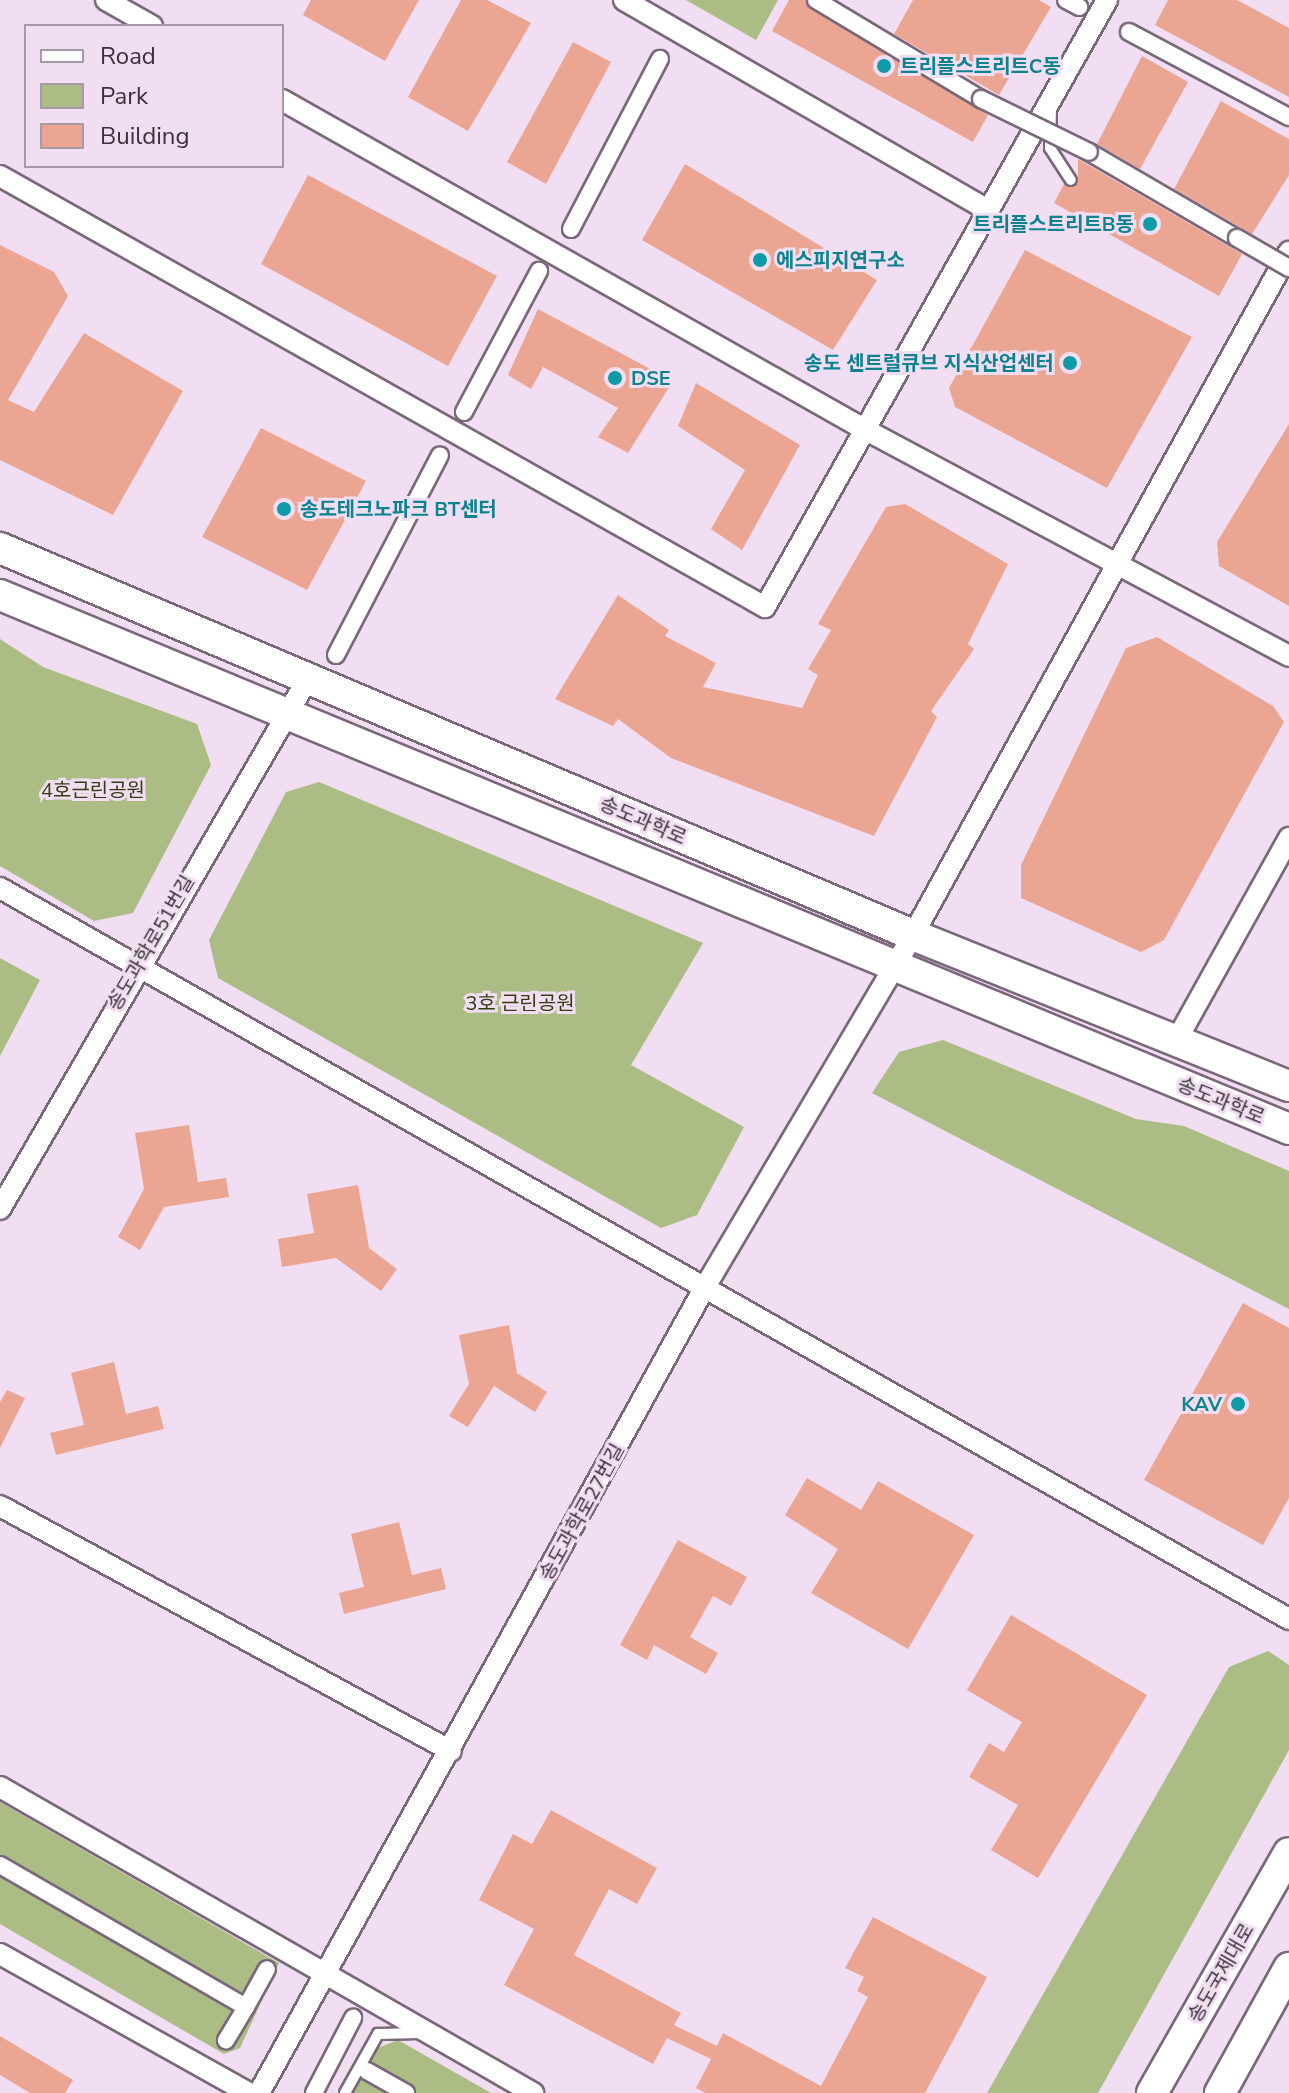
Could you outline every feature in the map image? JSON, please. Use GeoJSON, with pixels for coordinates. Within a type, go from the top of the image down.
{"type":"FeatureCollection","features":[{"type":"Feature","properties":{"kind":"main road","name":"송도과학로"},"geometry":{"type":"LineString","coordinates":[[0,548],[913,935],[1175,1043],[1289,1086]]}},
{"type":"Feature","properties":{"kind":"main road","name":"송도과학로"},"geometry":{"type":"LineString","coordinates":[[0,595],[893,970],[1289,1129]]}},
{"type":"Feature","properties":{"kind":"main road","name":"송도국제대로"},"geometry":{"type":"LineString","coordinates":[[1152,2093],[1289,1853]]}},
{"type":"Feature","properties":{"kind":"main road"},"geometry":{"type":"LineString","coordinates":[[1220,2093],[1289,1968]]}},
{"type":"Feature","properties":{"kind":"street"},"geometry":{"type":"LineString","coordinates":[[106,0],[148,24]]}},
{"type":"Feature","properties":{"kind":"street"},"geometry":{"type":"LineString","coordinates":[[624,0],[989,211]]}},
{"type":"Feature","properties":{"kind":"street"},"geometry":{"type":"LineString","coordinates":[[816,0],[981,99],[1089,152],[1289,268]]}},
{"type":"Feature","properties":{"kind":"street"},"geometry":{"type":"LineString","coordinates":[[0,176],[765,607],[1107,0]]}},
{"type":"Feature","properties":{"kind":"street"},"geometry":{"type":"LineString","coordinates":[[1129,32],[1289,117]]}},
{"type":"Feature","properties":{"kind":"street"},"geometry":{"type":"LineString","coordinates":[[571,229],[660,59]]}},
{"type":"Feature","properties":{"kind":"street"},"geometry":{"type":"LineString","coordinates":[[284,101],[864,429],[1289,656]]}},
{"type":"Feature","properties":{"kind":"street","name":"송도과학로27번길"},"geometry":{"type":"LineString","coordinates":[[259,2093],[323,1974],[451,1751],[702,1292],[913,935],[1114,563],[1289,252]]}},
{"type":"Feature","properties":{"kind":"street"},"geometry":{"type":"LineString","coordinates":[[464,412],[539,271]]}},
{"type":"Feature","properties":{"kind":"street"},"geometry":{"type":"LineString","coordinates":[[336,655],[440,455]]}},
{"type":"Feature","properties":{"kind":"street","name":"송도과학로51번길"},"geometry":{"type":"LineString","coordinates":[[0,1209],[137,964],[307,680]]}},
{"type":"Feature","properties":{"kind":"street"},"geometry":{"type":"LineString","coordinates":[[1175,1043],[1289,838]]}},
{"type":"Feature","properties":{"kind":"street"},"geometry":{"type":"LineString","coordinates":[[0,888],[137,964],[702,1292],[1289,1619]]}},
{"type":"Feature","properties":{"kind":"street"},"geometry":{"type":"LineString","coordinates":[[0,1506],[451,1751]]}},
{"type":"Feature","properties":{"kind":"street"},"geometry":{"type":"LineString","coordinates":[[0,1787],[533,2093]]}},
{"type":"Feature","properties":{"kind":"street"},"geometry":{"type":"LineString","coordinates":[[0,1865],[246,2007]]}},
{"type":"Feature","properties":{"kind":"street"},"geometry":{"type":"LineString","coordinates":[[0,1954],[249,2093]]}},
{"type":"Feature","properties":{"kind":"street"},"geometry":{"type":"LineString","coordinates":[[226,2040],[267,1969]]}},
{"type":"Feature","properties":{"kind":"street"},"geometry":{"type":"LineString","coordinates":[[314,2093],[353,2018]]}},
{"type":"Feature","properties":{"kind":"street"},"geometry":{"type":"LineString","coordinates":[[367,2071],[406,2093]]}},
{"type":"Feature","properties":{"kind":"lane"},"geometry":{"type":"LineString","coordinates":[[1051,104],[1050,148],[1071,180]]}},
{"type":"Feature","properties":{"kind":"lane"},"geometry":{"type":"LineString","coordinates":[[345,2093],[378,2034],[426,2032]]}},
{"type":"Feature","properties":{"kind":"green space"},"geometry":{"type":"Polygon","coordinates":[[[686,0],[778,0],[756,40],[686,0]]]}},
{"type":"Feature","properties":{"kind":"green space","name":"4호근린공원"},"geometry":{"type":"Polygon","coordinates":[[[0,639],[43,667],[197,724],[211,765],[133,913],[94,921],[0,866],[0,639]]]}},
{"type":"Feature","properties":{"kind":"green space","name":"3호 근린공원"},"geometry":{"type":"Polygon","coordinates":[[[319,782],[703,943],[631,1065],[744,1127],[697,1215],[661,1228],[218,978],[209,940],[286,792],[319,782]]]}},
{"type":"Feature","properties":{"kind":"green space"},"geometry":{"type":"Polygon","coordinates":[[[0,958],[40,980],[0,1056],[0,958]]]}},
{"type":"Feature","properties":{"kind":"green space"},"geometry":{"type":"Polygon","coordinates":[[[943,1040],[1136,1119],[1184,1126],[1289,1171],[1289,1309],[872,1093],[899,1052],[943,1040]]]}},
{"type":"Feature","properties":{"kind":"green space"},"geometry":{"type":"Polygon","coordinates":[[[1268,1651],[1289,1665],[1289,1750],[1098,2093],[987,2093],[1229,1667],[1268,1651]]]}},
{"type":"Feature","properties":{"kind":"green space"},"geometry":{"type":"Polygon","coordinates":[[[0,1802],[279,1963],[240,2048],[224,2054],[0,1924],[0,1802]]]}},
{"type":"Feature","properties":{"kind":"green space"},"geometry":{"type":"Polygon","coordinates":[[[398,2040],[491,2093],[348,2093],[372,2050],[398,2040]]]}},
{"type":"Feature","properties":{"kind":"building"},"geometry":{"type":"Polygon","coordinates":[[[311,0],[419,0],[385,61],[303,15],[311,0]]]}},
{"type":"Feature","properties":{"kind":"building"},"geometry":{"type":"Polygon","coordinates":[[[461,0],[487,0],[531,23],[468,131],[408,97],[461,0]]]}},
{"type":"Feature","properties":{"kind":"building","name":"트리플스트리트C동"},"geometry":{"type":"Polygon","coordinates":[[[789,0],[805,0],[988,115],[973,142],[772,31],[789,0]]]}},
{"type":"Feature","properties":{"kind":"building","name":"트리플스트리트C동"},"geometry":{"type":"Polygon","coordinates":[[[913,0],[1039,0],[1051,7],[999,95],[894,34],[913,0]]]}},
{"type":"Feature","properties":{"kind":"building"},"geometry":{"type":"Polygon","coordinates":[[[1168,0],[1237,0],[1289,28],[1289,97],[1155,25],[1168,0]]]}},
{"type":"Feature","properties":{"kind":"building"},"geometry":{"type":"Polygon","coordinates":[[[573,42],[611,62],[546,184],[507,162],[573,42]]]}},
{"type":"Feature","properties":{"kind":"building","name":"트리플스트리트B동"},"geometry":{"type":"Polygon","coordinates":[[[1142,56],[1188,82],[1140,169],[1097,144],[1142,56]]]}},
{"type":"Feature","properties":{"kind":"building","name":"트리플스트리트B동"},"geometry":{"type":"Polygon","coordinates":[[[1221,101],[1289,139],[1289,175],[1252,234],[1174,189],[1221,101]]]}},
{"type":"Feature","properties":{"kind":"building","name":"트리플스트리트B동"},"geometry":{"type":"Polygon","coordinates":[[[1078,159],[1242,254],[1219,296],[1054,203],[1064,184],[1078,184],[1078,159]]]}},
{"type":"Feature","properties":{"kind":"building","name":"에스피지연구소"},"geometry":{"type":"Polygon","coordinates":[[[685,164],[877,280],[833,350],[642,240],[685,164]]]}},
{"type":"Feature","properties":{"kind":"building"},"geometry":{"type":"Polygon","coordinates":[[[308,175],[497,276],[448,366],[261,264],[308,175]]]}},
{"type":"Feature","properties":{"kind":"building"},"geometry":{"type":"Polygon","coordinates":[[[0,245],[54,272],[68,296],[8,400],[34,412],[84,333],[183,391],[113,515],[0,460],[0,245]]]}},
{"type":"Feature","properties":{"kind":"building","name":"송도 센트럴큐브 지식산업센터"},"geometry":{"type":"Polygon","coordinates":[[[1025,250],[1192,337],[1107,488],[955,407],[949,388],[1025,250]]]}},
{"type":"Feature","properties":{"kind":"building","name":"DSE"},"geometry":{"type":"Polygon","coordinates":[[[538,309],[673,381],[628,453],[598,437],[618,408],[543,367],[531,389],[508,375],[538,309]]]}},
{"type":"Feature","properties":{"kind":"building"},"geometry":{"type":"Polygon","coordinates":[[[696,383],[800,445],[742,550],[711,529],[745,470],[678,426],[696,383]]]}},
{"type":"Feature","properties":{"kind":"building"},"geometry":{"type":"Polygon","coordinates":[[[1289,424],[1289,606],[1219,566],[1217,542],[1289,424]]]}},
{"type":"Feature","properties":{"kind":"building","name":"송도테크노파크 BT센터"},"geometry":{"type":"Polygon","coordinates":[[[261,428],[366,481],[307,590],[202,537],[261,428]]]}},
{"type":"Feature","properties":{"kind":"building"},"geometry":{"type":"Polygon","coordinates":[[[905,504],[1008,564],[968,644],[974,649],[931,711],[937,717],[874,836],[671,758],[618,719],[613,726],[555,699],[618,595],[669,630],[665,636],[716,663],[703,687],[802,708],[818,675],[808,669],[831,630],[818,624],[886,507],[905,504]]]}},
{"type":"Feature","properties":{"kind":"building"},"geometry":{"type":"Polygon","coordinates":[[[1157,637],[1273,706],[1284,722],[1164,940],[1141,952],[1021,898],[1021,865],[1126,648],[1157,637]]]}},
{"type":"Feature","properties":{"kind":"building"},"geometry":{"type":"Polygon","coordinates":[[[189,1125],[198,1182],[226,1178],[229,1197],[164,1207],[140,1250],[118,1237],[144,1189],[135,1133],[189,1125]]]}},
{"type":"Feature","properties":{"kind":"building"},"geometry":{"type":"Polygon","coordinates":[[[358,1185],[369,1248],[397,1269],[381,1291],[336,1258],[282,1267],[278,1239],[314,1233],[307,1194],[358,1185]]]}},
{"type":"Feature","properties":{"kind":"building","name":"KAV"},"geometry":{"type":"Polygon","coordinates":[[[1243,1303],[1289,1328],[1289,1498],[1263,1545],[1144,1480],[1243,1303]]]}},
{"type":"Feature","properties":{"kind":"building"},"geometry":{"type":"Polygon","coordinates":[[[509,1325],[517,1373],[547,1392],[535,1412],[494,1386],[468,1427],[449,1416],[469,1384],[459,1335],[509,1325]]]}},
{"type":"Feature","properties":{"kind":"building"},"geometry":{"type":"Polygon","coordinates":[[[114,1362],[126,1414],[158,1406],[164,1429],[56,1455],[50,1433],[84,1425],[71,1373],[114,1362]]]}},
{"type":"Feature","properties":{"kind":"building"},"geometry":{"type":"Polygon","coordinates":[[[7,1390],[25,1398],[0,1448],[0,1402],[7,1390]]]}},
{"type":"Feature","properties":{"kind":"building"},"geometry":{"type":"Polygon","coordinates":[[[807,1478],[861,1510],[878,1481],[974,1535],[908,1649],[811,1593],[838,1549],[785,1515],[807,1478]]]}},
{"type":"Feature","properties":{"kind":"building"},"geometry":{"type":"Polygon","coordinates":[[[399,1522],[412,1575],[441,1568],[446,1589],[344,1614],[339,1593],[364,1587],[351,1534],[399,1522]]]}},
{"type":"Feature","properties":{"kind":"building"},"geometry":{"type":"Polygon","coordinates":[[[678,1540],[747,1577],[731,1606],[713,1596],[690,1637],[718,1653],[706,1674],[654,1645],[647,1660],[620,1645],[678,1540]]]}},
{"type":"Feature","properties":{"kind":"building"},"geometry":{"type":"Polygon","coordinates":[[[1011,1615],[1147,1695],[1038,1878],[991,1850],[1018,1805],[969,1777],[989,1743],[1004,1752],[1022,1722],[967,1690],[1011,1615]]]}},
{"type":"Feature","properties":{"kind":"building"},"geometry":{"type":"Polygon","coordinates":[[[551,1810],[657,1868],[637,1904],[609,1889],[574,1955],[681,2013],[674,2025],[717,2046],[723,2033],[821,2086],[868,1997],[857,1991],[864,1977],[845,1968],[873,1917],[987,1977],[925,2093],[705,2093],[696,2088],[711,2059],[667,2038],[653,2064],[504,1985],[534,1929],[479,1900],[513,1834],[532,1844],[551,1810]]]}},
{"type":"Feature","properties":{"kind":"building"},"geometry":{"type":"Polygon","coordinates":[[[0,2036],[73,2080],[65,2093],[30,2093],[0,2075],[0,2036]]]}},
{"type":"Feature","properties":{"kind":"place","name":"트리플스트리트C동"},"geometry":{"type":"Point","coordinates":[884,66]}},
{"type":"Feature","properties":{"kind":"place","name":"트리플스트리트B동"},"geometry":{"type":"Point","coordinates":[1150,224]}},
{"type":"Feature","properties":{"kind":"place","name":"에스피지연구소"},"geometry":{"type":"Point","coordinates":[760,260]}},
{"type":"Feature","properties":{"kind":"place","name":"송도 센트럴큐브 지식산업센터"},"geometry":{"type":"Point","coordinates":[1070,363]}},
{"type":"Feature","properties":{"kind":"place","name":"DSE"},"geometry":{"type":"Point","coordinates":[615,378]}},
{"type":"Feature","properties":{"kind":"place","name":"송도테크노파크 BT센터"},"geometry":{"type":"Point","coordinates":[284,509]}},
{"type":"Feature","properties":{"kind":"place","name":"KAV"},"geometry":{"type":"Point","coordinates":[1238,1404]}}]}
